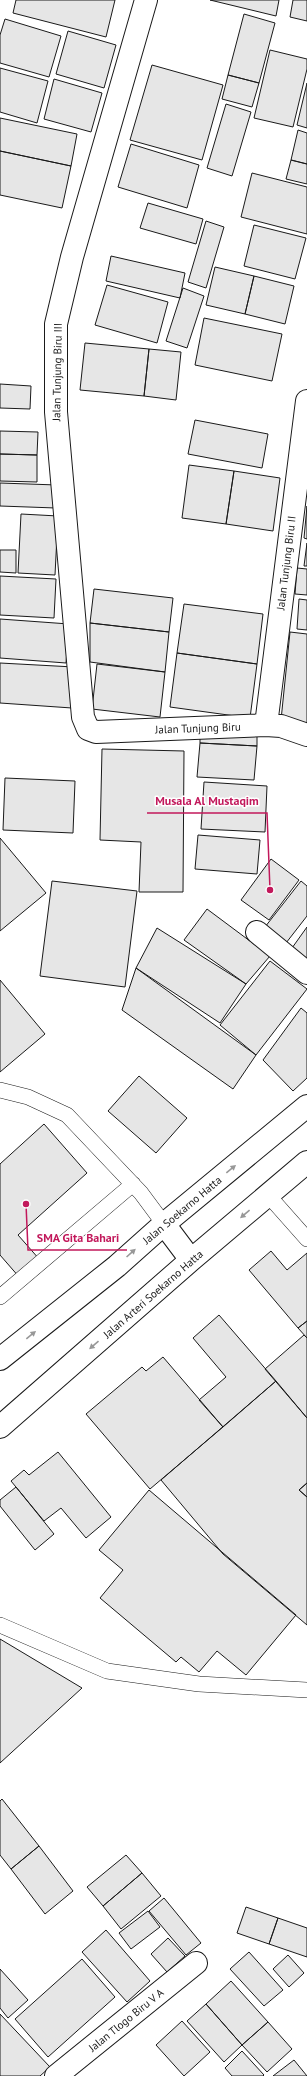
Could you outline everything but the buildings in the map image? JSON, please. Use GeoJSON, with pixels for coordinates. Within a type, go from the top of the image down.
{"type":"FeatureCollection","features":[{"type":"Feature","properties":{"kind":"street","name":"Jalan Tunjung Biru III"},"geometry":{"type":"LineString","coordinates":[[88,729],[83,717],[64,514],[56,412],[56,324],[72,257],[146,0]]}},
{"type":"Feature","properties":{"kind":"street","name":"Jalan Tunjung Biru II"},"geometry":{"type":"LineString","coordinates":[[266,725],[306,411]]}},
{"type":"Feature","properties":{"kind":"street","name":"Jalan Tunjung Biru"},"geometry":{"type":"LineString","coordinates":[[88,729],[96,732],[266,725],[281,726],[307,735]]}},
{"type":"Feature","properties":{"kind":"street"},"geometry":{"type":"LineString","coordinates":[[257,932],[307,972]]}},
{"type":"Feature","properties":{"kind":"street","name":"Jalan Soekarno Hatta"},"geometry":{"type":"LineString","coordinates":[[0,1359],[117,1266],[164,1224],[307,1106]]}},
{"type":"Feature","properties":{"kind":"street","name":"Jalan Arteri Soekarno Hatta"},"geometry":{"type":"LineString","coordinates":[[0,1427],[307,1162]]}},
{"type":"Feature","properties":{"kind":"street"},"geometry":{"type":"LineString","coordinates":[[164,1224],[192,1260]]}},
{"type":"Feature","properties":{"kind":"street","name":"Jalan Tlogo Biru V A"},"geometry":{"type":"LineString","coordinates":[[56,2076],[196,1964]]}},
{"type":"Feature","properties":{"kind":"lane"},"geometry":{"type":"LineString","coordinates":[[0,1090],[28,1097],[67,1115],[133,1184],[164,1224]]}},
{"type":"Feature","properties":{"kind":"lane"},"geometry":{"type":"LineString","coordinates":[[0,1297],[133,1184]]}},
{"type":"Feature","properties":{"kind":"lane"},"geometry":{"type":"LineString","coordinates":[[268,1195],[307,1239]]}},
{"type":"Feature","properties":{"kind":"lane"},"geometry":{"type":"LineString","coordinates":[[0,1625],[107,1671],[199,1684],[307,1690]]}},
{"type":"Feature","properties":{"kind":"place","name":"Musala Al Mustaqim"},"geometry":{"type":"Point","coordinates":[270,890]}},
{"type":"Feature","properties":{"kind":"place","name":"SMA Gita Bahari"},"geometry":{"type":"Point","coordinates":[26,1204]}}]}
